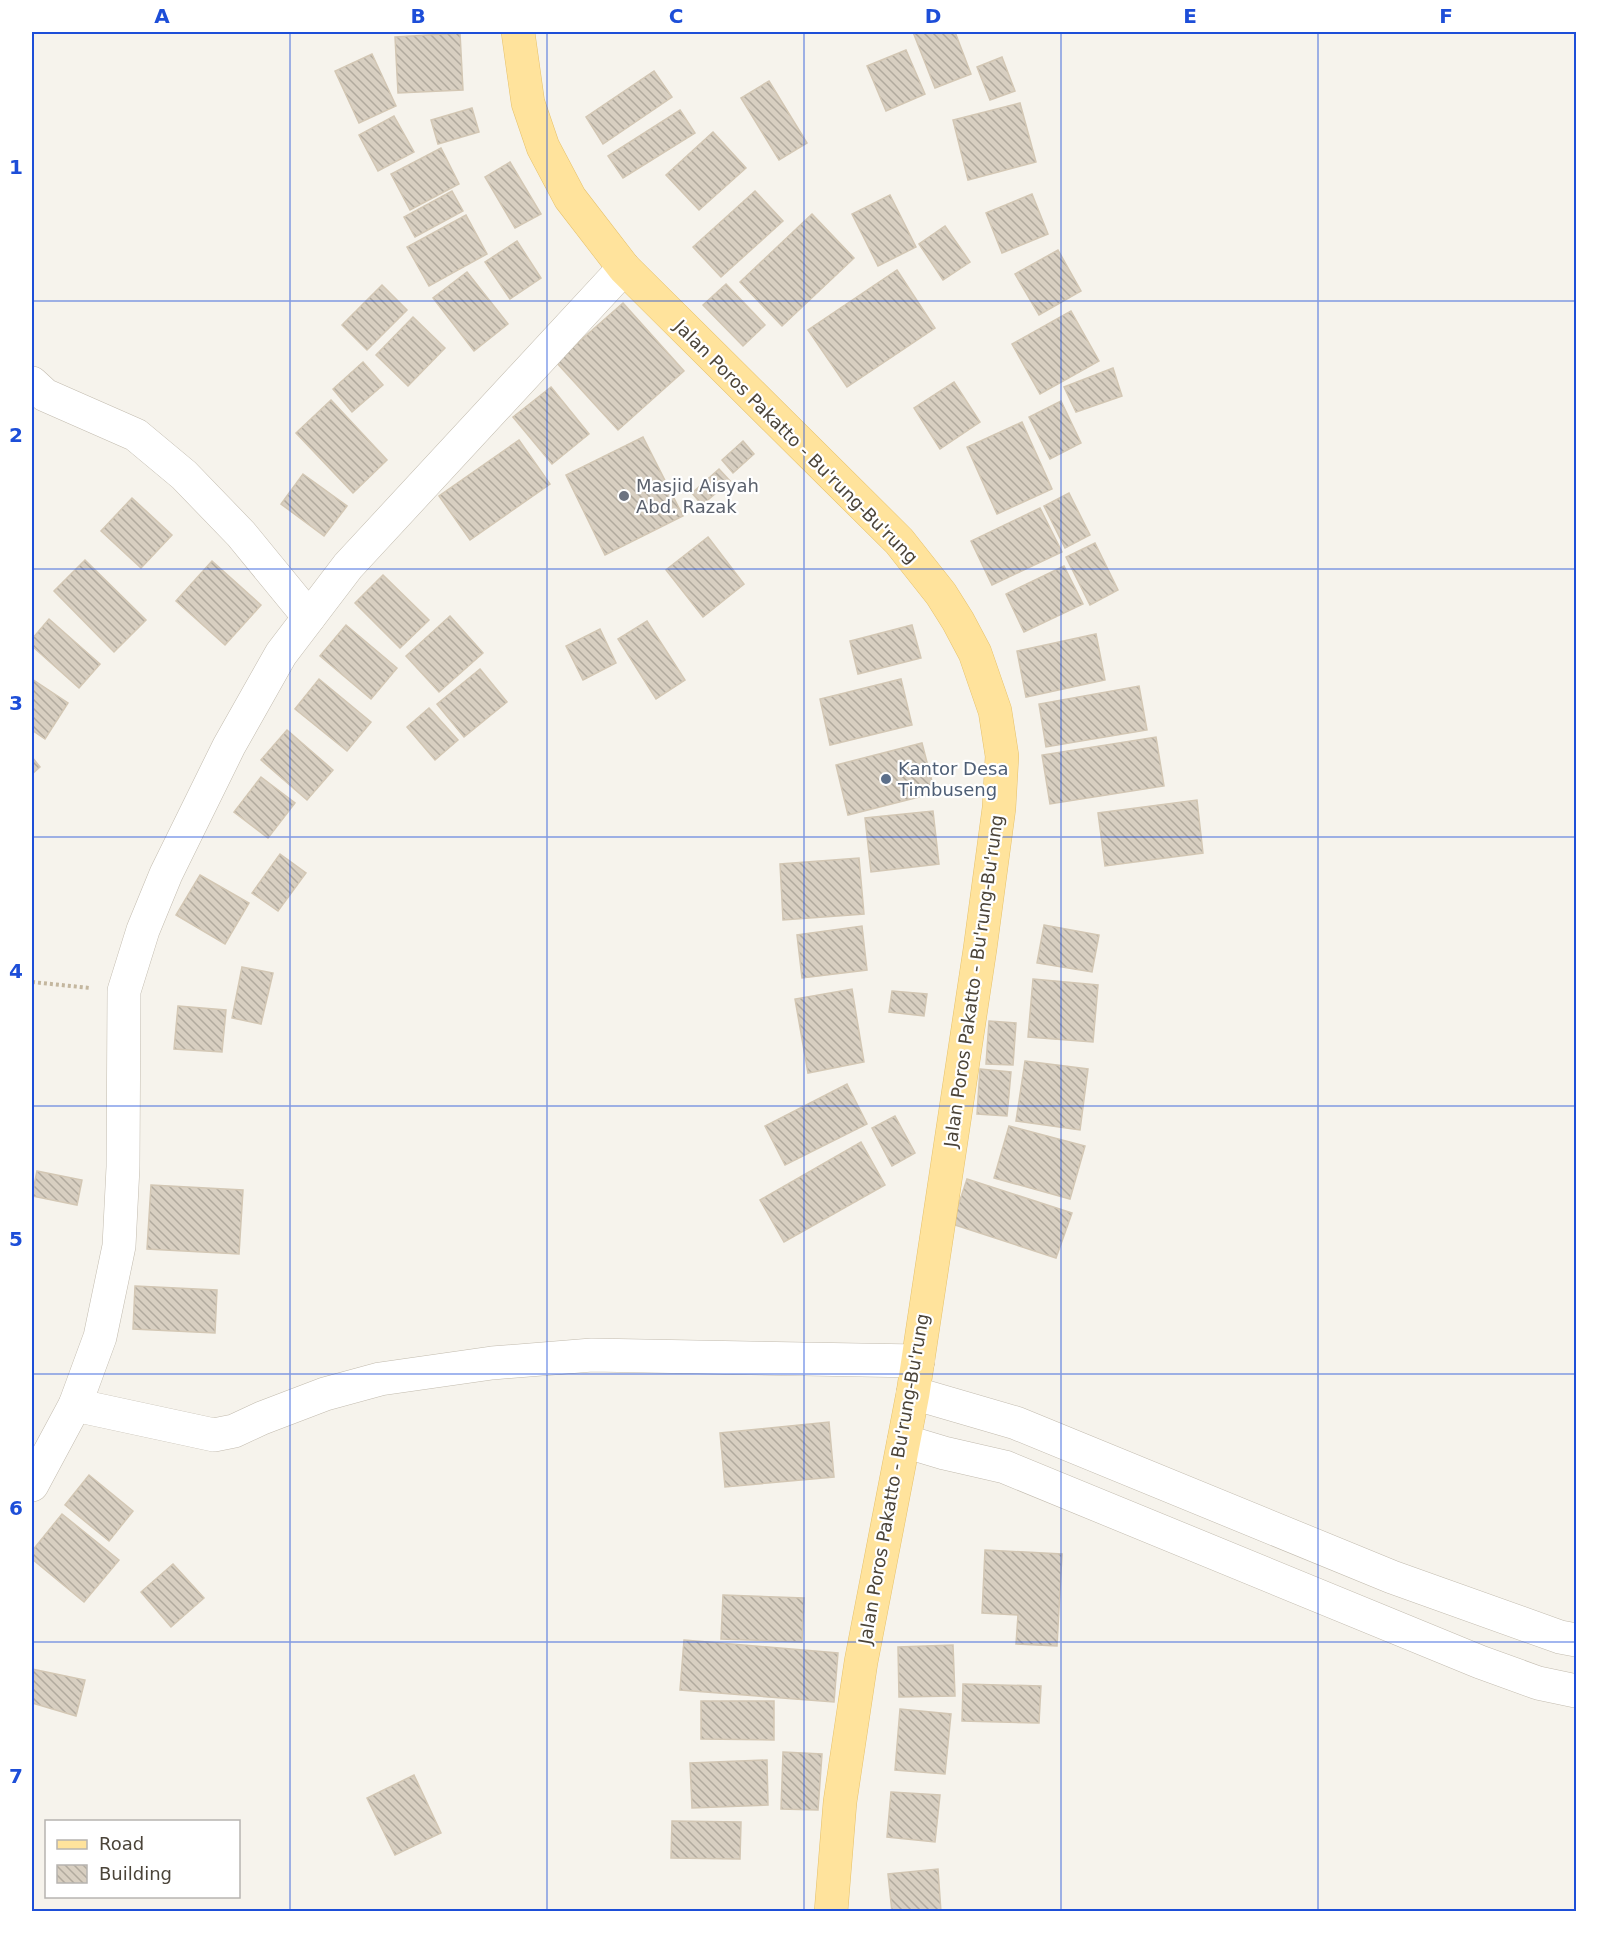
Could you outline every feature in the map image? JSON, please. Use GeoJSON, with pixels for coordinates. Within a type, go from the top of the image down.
{"type":"FeatureCollection","features":[{"type":"Feature","properties":{"kind":"main road","name":"Jalan Poros Pakatto - Bu'rung-Bu'rung"},"geometry":{"type":"LineString","coordinates":[[518,32],[528,103],[543,147],[570,198],[624,268],[899,541],[941,594],[958,621],[975,653],[995,711],[1002,756],[999,808],[980,949],[913,1393],[861,1662],[840,1802],[831,1911]]}},
{"type":"Feature","properties":{"kind":"street"},"geometry":{"type":"LineString","coordinates":[[35,1473],[75,1405],[100,1337],[119,1246],[123,1167],[123,991],[143,930],[166,874],[229,746],[281,654],[348,566],[624,268]]}},
{"type":"Feature","properties":{"kind":"street"},"geometry":{"type":"LineString","coordinates":[[32,382],[45,395],[136,435],[184,475],[241,534],[309,617]]}},
{"type":"Feature","properties":{"kind":"street"},"geometry":{"type":"LineString","coordinates":[[75,1405],[214,1435],[234,1431],[326,1394],[380,1379],[492,1363],[592,1355],[918,1361]]}},
{"type":"Feature","properties":{"kind":"street"},"geometry":{"type":"LineString","coordinates":[[913,1393],[1016,1423],[1392,1576],[1560,1637],[1576,1640]]}},
{"type":"Feature","properties":{"kind":"street"},"geometry":{"type":"LineString","coordinates":[[1005,1467],[1016,1423]]}},
{"type":"Feature","properties":{"kind":"street"},"geometry":{"type":"LineString","coordinates":[[904,1441],[1005,1467],[1480,1662],[1538,1683],[1576,1692]]}},
{"type":"Feature","properties":{"kind":"street"},"geometry":{"type":"LineString","coordinates":[[1154,1528],[1168,1486]]}},
{"type":"Feature","properties":{"kind":"path"},"geometry":{"type":"LineString","coordinates":[[32,982],[123,991]]}},
{"type":"Feature","properties":{"kind":"building"},"geometry":{"type":"Polygon","coordinates":[[[913,32],[955,32],[971,74],[935,88],[913,32]]]}},
{"type":"Feature","properties":{"kind":"building"},"geometry":{"type":"Polygon","coordinates":[[[460,33],[463,90],[398,93],[395,37],[460,33]]]}},
{"type":"Feature","properties":{"kind":"building"},"geometry":{"type":"Polygon","coordinates":[[[906,50],[925,94],[886,111],[867,66],[906,50]]]}},
{"type":"Feature","properties":{"kind":"building"},"geometry":{"type":"Polygon","coordinates":[[[372,54],[396,106],[359,123],[335,71],[372,54]]]}},
{"type":"Feature","properties":{"kind":"building"},"geometry":{"type":"Polygon","coordinates":[[[1002,57],[1015,91],[990,100],[977,67],[1002,57]]]}},
{"type":"Feature","properties":{"kind":"building"},"geometry":{"type":"Polygon","coordinates":[[[654,71],[672,97],[603,144],[586,117],[654,71]]]}},
{"type":"Feature","properties":{"kind":"building"},"geometry":{"type":"Polygon","coordinates":[[[769,81],[807,143],[779,160],[741,98],[769,81]]]}},
{"type":"Feature","properties":{"kind":"building"},"geometry":{"type":"Polygon","coordinates":[[[1020,103],[1036,162],[968,180],[953,120],[1020,103]]]}},
{"type":"Feature","properties":{"kind":"building"},"geometry":{"type":"Polygon","coordinates":[[[472,108],[479,132],[438,144],[431,120],[472,108]]]}},
{"type":"Feature","properties":{"kind":"building"},"geometry":{"type":"Polygon","coordinates":[[[680,110],[695,133],[623,178],[608,156],[680,110]]]}},
{"type":"Feature","properties":{"kind":"building"},"geometry":{"type":"Polygon","coordinates":[[[394,116],[414,152],[378,171],[359,135],[394,116]]]}},
{"type":"Feature","properties":{"kind":"building"},"geometry":{"type":"Polygon","coordinates":[[[713,132],[746,168],[699,210],[666,175],[713,132]]]}},
{"type":"Feature","properties":{"kind":"building"},"geometry":{"type":"Polygon","coordinates":[[[441,148],[459,184],[410,210],[391,174],[441,148]]]}},
{"type":"Feature","properties":{"kind":"building"},"geometry":{"type":"Polygon","coordinates":[[[510,162],[541,214],[515,228],[485,177],[510,162]]]}},
{"type":"Feature","properties":{"kind":"building"},"geometry":{"type":"Polygon","coordinates":[[[452,191],[463,211],[415,237],[404,217],[452,191]]]}},
{"type":"Feature","properties":{"kind":"building"},"geometry":{"type":"Polygon","coordinates":[[[755,191],[783,221],[721,277],[693,247],[755,191]]]}},
{"type":"Feature","properties":{"kind":"building"},"geometry":{"type":"Polygon","coordinates":[[[1032,194],[1048,234],[1002,253],[986,213],[1032,194]]]}},
{"type":"Feature","properties":{"kind":"building"},"geometry":{"type":"Polygon","coordinates":[[[890,195],[916,247],[878,266],[852,214],[890,195]]]}},
{"type":"Feature","properties":{"kind":"building"},"geometry":{"type":"Polygon","coordinates":[[[812,214],[854,258],[782,326],[740,282],[812,214]]]}},
{"type":"Feature","properties":{"kind":"building"},"geometry":{"type":"Polygon","coordinates":[[[466,215],[487,254],[429,286],[407,247],[466,215]]]}},
{"type":"Feature","properties":{"kind":"building"},"geometry":{"type":"Polygon","coordinates":[[[945,226],[970,262],[943,280],[919,244],[945,226]]]}},
{"type":"Feature","properties":{"kind":"building"},"geometry":{"type":"Polygon","coordinates":[[[517,241],[541,278],[510,299],[485,262],[517,241]]]}},
{"type":"Feature","properties":{"kind":"building"},"geometry":{"type":"Polygon","coordinates":[[[1058,250],[1081,291],[1039,315],[1015,274],[1058,250]]]}},
{"type":"Feature","properties":{"kind":"building"},"geometry":{"type":"Polygon","coordinates":[[[897,270],[935,328],[847,387],[808,330],[897,270]]]}},
{"type":"Feature","properties":{"kind":"building"},"geometry":{"type":"Polygon","coordinates":[[[467,272],[508,324],[474,351],[433,298],[467,272]]]}},
{"type":"Feature","properties":{"kind":"building"},"geometry":{"type":"Polygon","coordinates":[[[726,284],[765,325],[743,346],[703,305],[726,284]]]}},
{"type":"Feature","properties":{"kind":"building"},"geometry":{"type":"Polygon","coordinates":[[[382,285],[407,310],[367,350],[342,325],[382,285]]]}},
{"type":"Feature","properties":{"kind":"building"},"geometry":{"type":"Polygon","coordinates":[[[623,303],[684,371],[618,430],[556,362],[623,303]]]}},
{"type":"Feature","properties":{"kind":"building"},"geometry":{"type":"Polygon","coordinates":[[[1071,311],[1099,361],[1040,394],[1012,344],[1071,311]]]}},
{"type":"Feature","properties":{"kind":"building"},"geometry":{"type":"Polygon","coordinates":[[[413,317],[445,348],[408,386],[376,355],[413,317]]]}},
{"type":"Feature","properties":{"kind":"building"},"geometry":{"type":"Polygon","coordinates":[[[363,362],[383,385],[352,412],[333,389],[363,362]]]}},
{"type":"Feature","properties":{"kind":"building"},"geometry":{"type":"Polygon","coordinates":[[[1113,368],[1122,396],[1076,412],[1064,387],[1113,368]]]}},
{"type":"Feature","properties":{"kind":"building"},"geometry":{"type":"Polygon","coordinates":[[[954,382],[980,422],[940,449],[914,408],[954,382]]]}},
{"type":"Feature","properties":{"kind":"building"},"geometry":{"type":"Polygon","coordinates":[[[551,387],[589,434],[552,464],[513,417],[551,387]]]}},
{"type":"Feature","properties":{"kind":"building"},"geometry":{"type":"Polygon","coordinates":[[[331,400],[387,460],[353,493],[296,433],[331,400]]]}},
{"type":"Feature","properties":{"kind":"building"},"geometry":{"type":"Polygon","coordinates":[[[1061,401],[1081,443],[1050,459],[1029,417],[1061,401]]]}},
{"type":"Feature","properties":{"kind":"building"},"geometry":{"type":"Polygon","coordinates":[[[1022,422],[1052,489],[997,514],[967,447],[1022,422]]]}},
{"type":"Feature","properties":{"kind":"building","name":"Masjid Aisyah Abd. Razak"},"geometry":{"type":"Polygon","coordinates":[[[643,437],[683,516],[605,555],[566,475],[643,437]]]}},
{"type":"Feature","properties":{"kind":"building"},"geometry":{"type":"Polygon","coordinates":[[[519,440],[550,484],[470,540],[439,496],[519,440]]]}},
{"type":"Feature","properties":{"kind":"building"},"geometry":{"type":"Polygon","coordinates":[[[743,441],[754,454],[733,473],[722,460],[743,441]]]}},
{"type":"Feature","properties":{"kind":"building"},"geometry":{"type":"Polygon","coordinates":[[[719,469],[730,481],[702,505],[692,493],[719,469]]]}},
{"type":"Feature","properties":{"kind":"building"},"geometry":{"type":"Polygon","coordinates":[[[303,474],[347,506],[324,536],[281,504],[303,474]]]}},
{"type":"Feature","properties":{"kind":"building"},"geometry":{"type":"Polygon","coordinates":[[[1069,493],[1090,535],[1065,548],[1044,506],[1069,493]]]}},
{"type":"Feature","properties":{"kind":"building"},"geometry":{"type":"Polygon","coordinates":[[[132,498],[172,535],[141,568],[101,531],[132,498]]]}},
{"type":"Feature","properties":{"kind":"building"},"geometry":{"type":"Polygon","coordinates":[[[1040,508],[1062,552],[992,585],[971,541],[1040,508]]]}},
{"type":"Feature","properties":{"kind":"building"},"geometry":{"type":"Polygon","coordinates":[[[708,537],[744,584],[703,617],[666,570],[708,537]]]}},
{"type":"Feature","properties":{"kind":"building"},"geometry":{"type":"Polygon","coordinates":[[[1095,543],[1118,590],[1090,605],[1066,557],[1095,543]]]}},
{"type":"Feature","properties":{"kind":"building"},"geometry":{"type":"Polygon","coordinates":[[[85,560],[146,620],[114,652],[54,591],[85,560]]]}},
{"type":"Feature","properties":{"kind":"building"},"geometry":{"type":"Polygon","coordinates":[[[212,561],[261,605],[225,645],[176,601],[212,561]]]}},
{"type":"Feature","properties":{"kind":"building"},"geometry":{"type":"Polygon","coordinates":[[[1064,566],[1083,604],[1024,632],[1006,594],[1064,566]]]}},
{"type":"Feature","properties":{"kind":"building"},"geometry":{"type":"Polygon","coordinates":[[[383,575],[429,620],[400,648],[355,603],[383,575]]]}},
{"type":"Feature","properties":{"kind":"building"},"geometry":{"type":"Polygon","coordinates":[[[450,616],[483,653],[439,692],[406,656],[450,616]]]}},
{"type":"Feature","properties":{"kind":"building"},"geometry":{"type":"Polygon","coordinates":[[[49,619],[100,664],[79,688],[32,646],[32,639],[49,619]]]}},
{"type":"Feature","properties":{"kind":"building"},"geometry":{"type":"Polygon","coordinates":[[[647,621],[685,680],[656,699],[618,639],[647,621]]]}},
{"type":"Feature","properties":{"kind":"building"},"geometry":{"type":"Polygon","coordinates":[[[346,625],[397,668],[371,699],[320,656],[346,625]]]}},
{"type":"Feature","properties":{"kind":"building"},"geometry":{"type":"Polygon","coordinates":[[[912,625],[921,658],[858,674],[850,641],[912,625]]]}},
{"type":"Feature","properties":{"kind":"building"},"geometry":{"type":"Polygon","coordinates":[[[600,629],[616,663],[583,680],[566,646],[600,629]]]}},
{"type":"Feature","properties":{"kind":"building"},"geometry":{"type":"Polygon","coordinates":[[[1096,634],[1105,680],[1026,697],[1017,651],[1096,634]]]}},
{"type":"Feature","properties":{"kind":"building"},"geometry":{"type":"Polygon","coordinates":[[[480,669],[507,702],[464,737],[437,704],[480,669]]]}},
{"type":"Feature","properties":{"kind":"building"},"geometry":{"type":"Polygon","coordinates":[[[32,679],[68,703],[45,739],[32,730],[32,679]]]}},
{"type":"Feature","properties":{"kind":"building"},"geometry":{"type":"Polygon","coordinates":[[[319,679],[371,722],[347,751],[295,709],[319,679]]]}},
{"type":"Feature","properties":{"kind":"building"},"geometry":{"type":"Polygon","coordinates":[[[901,679],[912,725],[830,745],[820,699],[901,679]]]}},
{"type":"Feature","properties":{"kind":"building"},"geometry":{"type":"Polygon","coordinates":[[[1139,686],[1147,730],[1046,747],[1039,704],[1139,686]]]}},
{"type":"Feature","properties":{"kind":"building"},"geometry":{"type":"Polygon","coordinates":[[[429,708],[458,740],[435,760],[407,727],[429,708]]]}},
{"type":"Feature","properties":{"kind":"building"},"geometry":{"type":"Polygon","coordinates":[[[287,730],[333,770],[307,800],[261,760],[287,730]]]}},
{"type":"Feature","properties":{"kind":"building"},"geometry":{"type":"Polygon","coordinates":[[[1156,737],[1164,786],[1050,804],[1042,755],[1156,737]]]}},
{"type":"Feature","properties":{"kind":"building","name":"Kantor Desa Timbuseng"},"geometry":{"type":"Polygon","coordinates":[[[922,743],[935,793],[848,815],[836,765],[922,743]]]}},
{"type":"Feature","properties":{"kind":"building"},"geometry":{"type":"Polygon","coordinates":[[[32,757],[40,767],[32,774],[32,757]]]}},
{"type":"Feature","properties":{"kind":"building"},"geometry":{"type":"Polygon","coordinates":[[[261,777],[295,803],[268,838],[234,812],[261,777]]]}},
{"type":"Feature","properties":{"kind":"building"},"geometry":{"type":"Polygon","coordinates":[[[1197,800],[1203,853],[1105,866],[1098,813],[1197,800]]]}},
{"type":"Feature","properties":{"kind":"building"},"geometry":{"type":"Polygon","coordinates":[[[933,811],[939,864],[871,872],[865,818],[933,811]]]}},
{"type":"Feature","properties":{"kind":"building"},"geometry":{"type":"Polygon","coordinates":[[[280,854],[306,873],[278,911],[252,893],[280,854]]]}},
{"type":"Feature","properties":{"kind":"building"},"geometry":{"type":"Polygon","coordinates":[[[859,858],[864,914],[783,920],[780,864],[859,858]]]}},
{"type":"Feature","properties":{"kind":"building"},"geometry":{"type":"Polygon","coordinates":[[[200,875],[249,903],[225,944],[176,915],[200,875]]]}},
{"type":"Feature","properties":{"kind":"building"},"geometry":{"type":"Polygon","coordinates":[[[1044,925],[1099,935],[1092,972],[1037,963],[1044,925]]]}},
{"type":"Feature","properties":{"kind":"building"},"geometry":{"type":"Polygon","coordinates":[[[862,926],[867,970],[802,978],[797,935],[862,926]]]}},
{"type":"Feature","properties":{"kind":"building"},"geometry":{"type":"Polygon","coordinates":[[[242,967],[273,973],[261,1024],[232,1018],[242,967]]]}},
{"type":"Feature","properties":{"kind":"building"},"geometry":{"type":"Polygon","coordinates":[[[1033,979],[1098,985],[1093,1042],[1028,1037],[1033,979]]]}},
{"type":"Feature","properties":{"kind":"building"},"geometry":{"type":"Polygon","coordinates":[[[852,989],[864,1062],[808,1073],[795,999],[852,989]]]}},
{"type":"Feature","properties":{"kind":"building"},"geometry":{"type":"Polygon","coordinates":[[[892,991],[927,994],[924,1016],[889,1012],[892,991]]]}},
{"type":"Feature","properties":{"kind":"building"},"geometry":{"type":"Polygon","coordinates":[[[178,1006],[226,1010],[222,1052],[174,1049],[178,1006]]]}},
{"type":"Feature","properties":{"kind":"building"},"geometry":{"type":"Polygon","coordinates":[[[989,1021],[1016,1023],[1013,1065],[986,1064],[989,1021]]]}},
{"type":"Feature","properties":{"kind":"building"},"geometry":{"type":"Polygon","coordinates":[[[1025,1061],[1088,1069],[1080,1130],[1016,1121],[1025,1061]]]}},
{"type":"Feature","properties":{"kind":"building"},"geometry":{"type":"Polygon","coordinates":[[[980,1069],[1011,1072],[1007,1116],[977,1114],[980,1069]]]}},
{"type":"Feature","properties":{"kind":"building"},"geometry":{"type":"Polygon","coordinates":[[[847,1084],[867,1124],[785,1165],[765,1126],[847,1084]]]}},
{"type":"Feature","properties":{"kind":"building"},"geometry":{"type":"Polygon","coordinates":[[[895,1116],[915,1153],[892,1166],[872,1128],[895,1116]]]}},
{"type":"Feature","properties":{"kind":"building"},"geometry":{"type":"Polygon","coordinates":[[[1009,1126],[1085,1146],[1070,1199],[994,1178],[1009,1126]]]}},
{"type":"Feature","properties":{"kind":"building"},"geometry":{"type":"Polygon","coordinates":[[[861,1142],[885,1185],[784,1242],[760,1200],[861,1142]]]}},
{"type":"Feature","properties":{"kind":"building"},"geometry":{"type":"Polygon","coordinates":[[[37,1171],[82,1180],[77,1205],[32,1196],[37,1171]]]}},
{"type":"Feature","properties":{"kind":"building"},"geometry":{"type":"Polygon","coordinates":[[[967,1179],[1072,1213],[1056,1258],[952,1224],[967,1179]]]}},
{"type":"Feature","properties":{"kind":"building"},"geometry":{"type":"Polygon","coordinates":[[[151,1185],[243,1190],[239,1254],[147,1249],[151,1185]]]}},
{"type":"Feature","properties":{"kind":"building"},"geometry":{"type":"Polygon","coordinates":[[[135,1286],[217,1290],[215,1333],[133,1329],[135,1286]]]}},
{"type":"Feature","properties":{"kind":"building"},"geometry":{"type":"Polygon","coordinates":[[[829,1422],[834,1477],[725,1487],[720,1433],[829,1422]]]}},
{"type":"Feature","properties":{"kind":"building"},"geometry":{"type":"Polygon","coordinates":[[[89,1475],[133,1511],[109,1541],[65,1505],[89,1475]]]}},
{"type":"Feature","properties":{"kind":"building"},"geometry":{"type":"Polygon","coordinates":[[[62,1514],[119,1560],[84,1602],[32,1559],[32,1551],[62,1514]]]}},
{"type":"Feature","properties":{"kind":"building"},"geometry":{"type":"Polygon","coordinates":[[[985,1550],[1062,1554],[1057,1646],[1016,1644],[1018,1615],[982,1613],[985,1550]]]}},
{"type":"Feature","properties":{"kind":"building"},"geometry":{"type":"Polygon","coordinates":[[[173,1564],[204,1598],[171,1627],[141,1592],[173,1564]]]}},
{"type":"Feature","properties":{"kind":"building"},"geometry":{"type":"Polygon","coordinates":[[[723,1595],[804,1598],[802,1642],[721,1639],[723,1595]]]}},
{"type":"Feature","properties":{"kind":"building"},"geometry":{"type":"Polygon","coordinates":[[[684,1640],[838,1653],[834,1702],[680,1690],[684,1640]]]}},
{"type":"Feature","properties":{"kind":"building"},"geometry":{"type":"Polygon","coordinates":[[[953,1645],[955,1696],[899,1697],[898,1647],[953,1645]]]}},
{"type":"Feature","properties":{"kind":"building"},"geometry":{"type":"Polygon","coordinates":[[[32,1669],[85,1680],[76,1716],[32,1703],[32,1669]]]}},
{"type":"Feature","properties":{"kind":"building"},"geometry":{"type":"Polygon","coordinates":[[[963,1684],[1041,1686],[1039,1723],[962,1721],[963,1684]]]}},
{"type":"Feature","properties":{"kind":"building"},"geometry":{"type":"Polygon","coordinates":[[[701,1701],[774,1701],[774,1740],[701,1739],[701,1701]]]}},
{"type":"Feature","properties":{"kind":"building"},"geometry":{"type":"Polygon","coordinates":[[[900,1709],[951,1714],[945,1774],[895,1770],[900,1709]]]}},
{"type":"Feature","properties":{"kind":"building"},"geometry":{"type":"Polygon","coordinates":[[[783,1752],[822,1754],[818,1810],[781,1809],[783,1752]]]}},
{"type":"Feature","properties":{"kind":"building"},"geometry":{"type":"Polygon","coordinates":[[[767,1760],[768,1805],[692,1808],[690,1763],[767,1760]]]}},
{"type":"Feature","properties":{"kind":"building"},"geometry":{"type":"Polygon","coordinates":[[[414,1775],[441,1833],[395,1855],[367,1798],[414,1775]]]}},
{"type":"Feature","properties":{"kind":"building"},"geometry":{"type":"Polygon","coordinates":[[[891,1792],[940,1795],[935,1842],[887,1837],[891,1792]]]}},
{"type":"Feature","properties":{"kind":"building"},"geometry":{"type":"Polygon","coordinates":[[[672,1821],[741,1822],[740,1859],[671,1858],[672,1821]]]}},
{"type":"Feature","properties":{"kind":"building"},"geometry":{"type":"Polygon","coordinates":[[[938,1869],[941,1912],[892,1912],[888,1874],[938,1869]]]}},
{"type":"Feature","properties":{"kind":"place","name":"Masjid Aisyah Abd. Razak"},"geometry":{"type":"Point","coordinates":[624,496]}},
{"type":"Feature","properties":{"kind":"place","name":"Kantor Desa Timbuseng"},"geometry":{"type":"Point","coordinates":[886,779]}}]}
